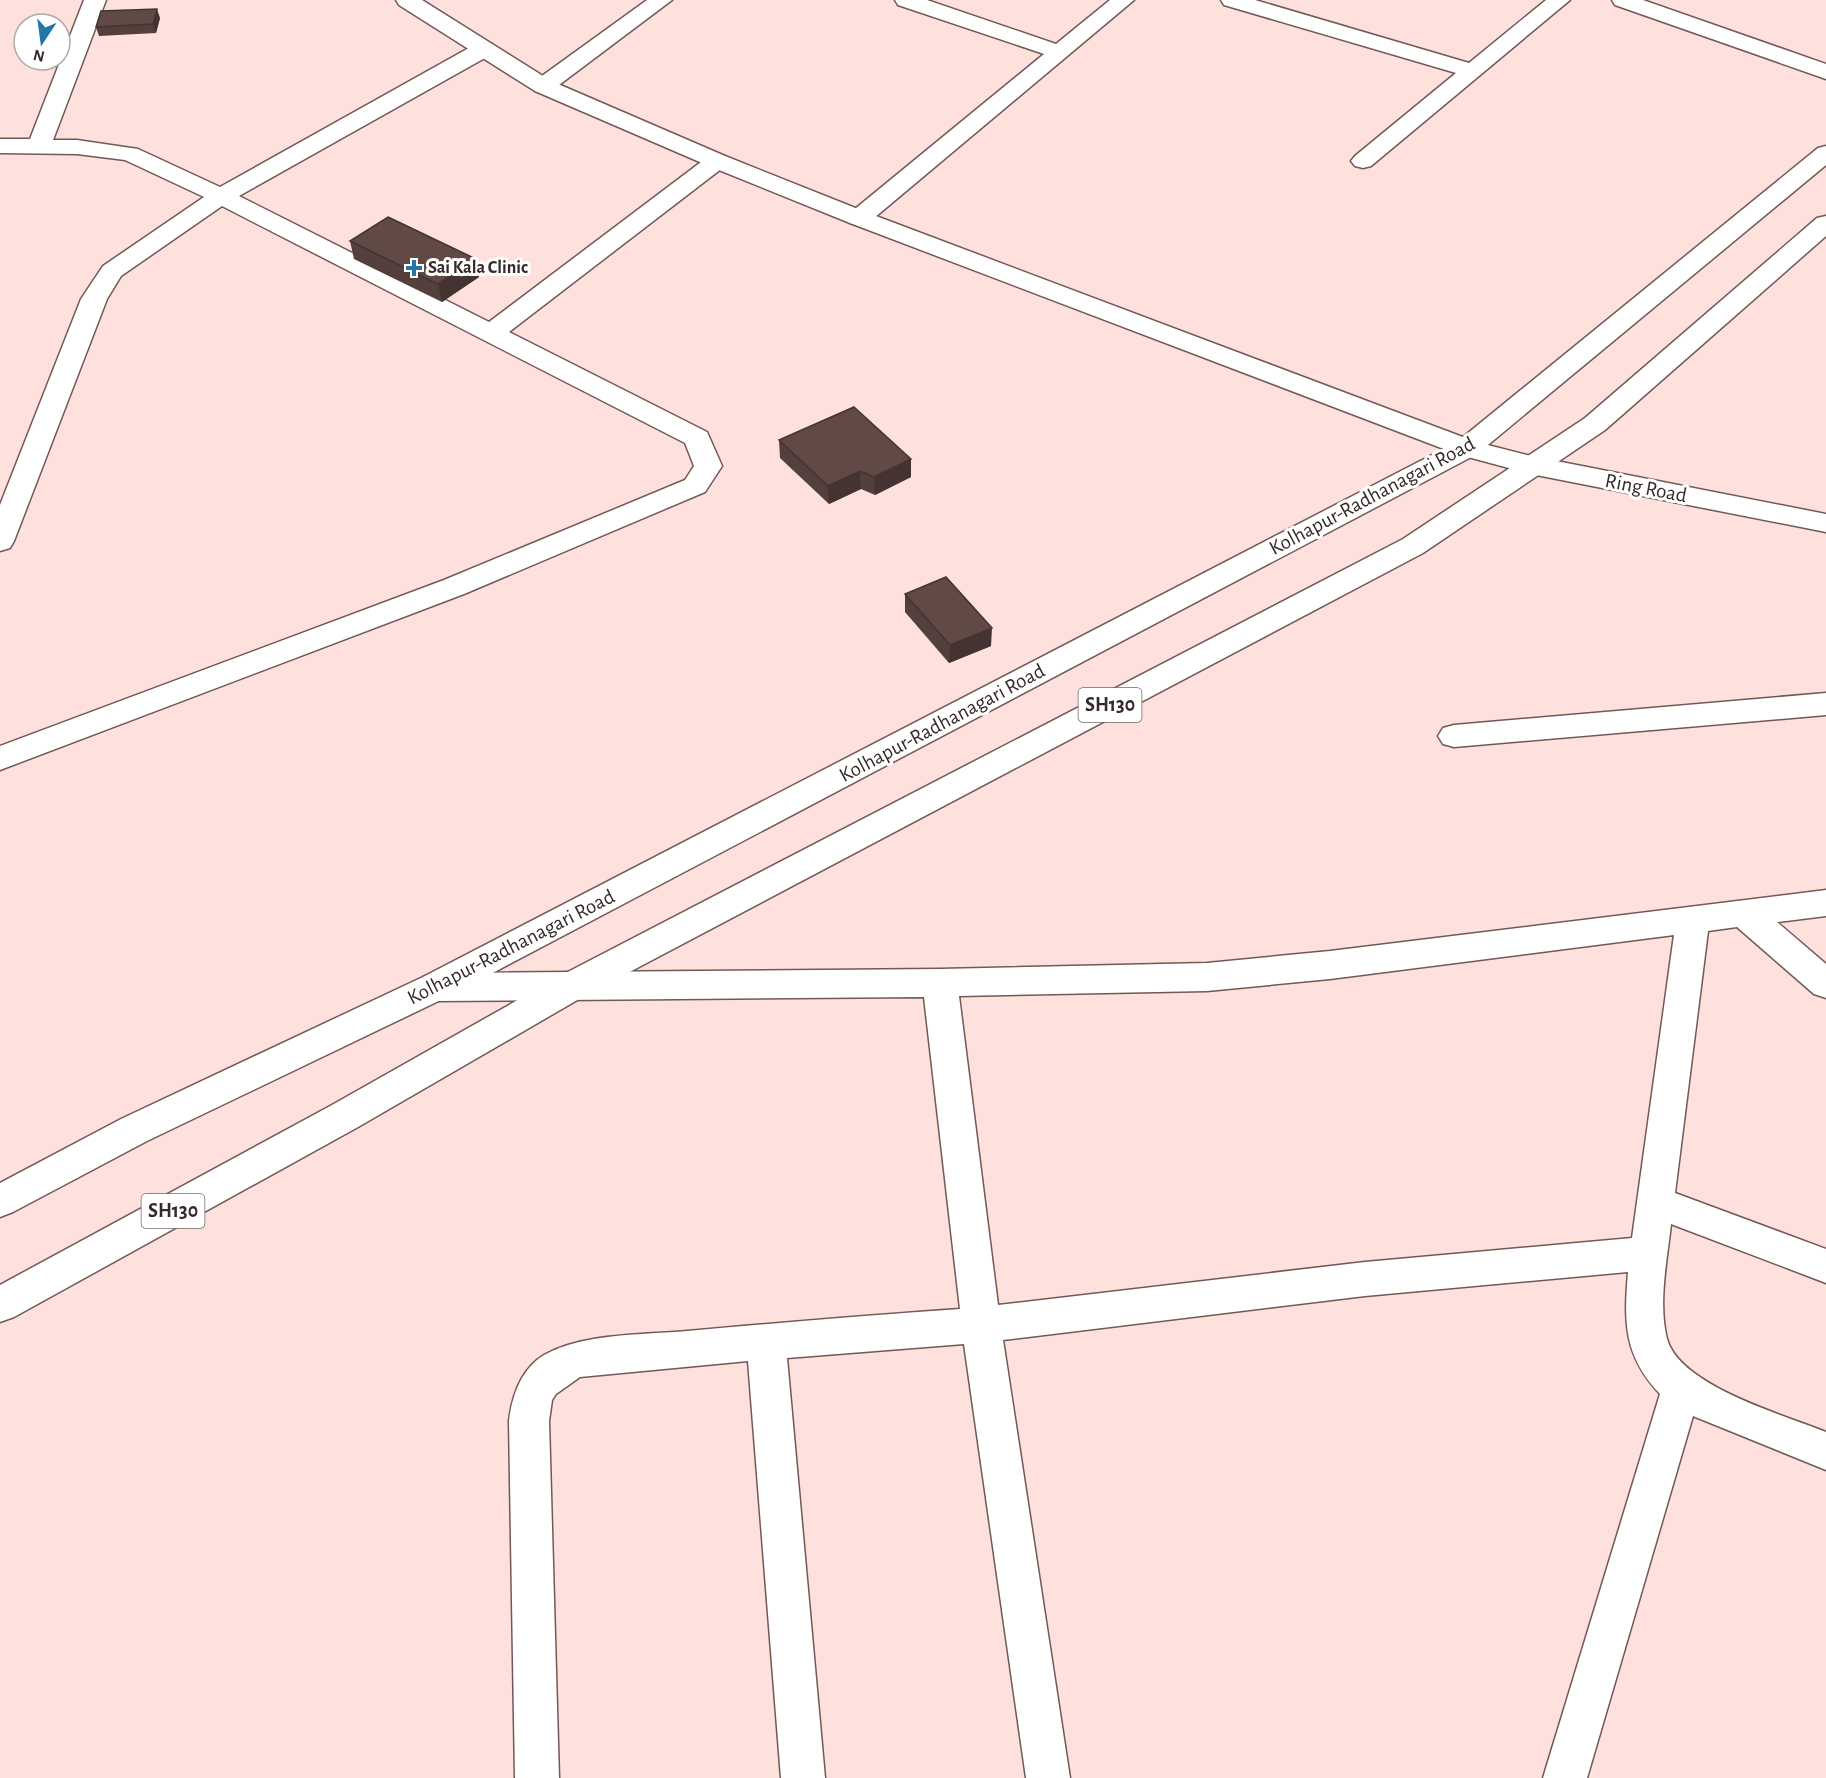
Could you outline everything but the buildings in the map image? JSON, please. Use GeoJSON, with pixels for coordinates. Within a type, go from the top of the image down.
{"type":"FeatureCollection","features":[{"type":"Feature","properties":{"kind":"street"},"geometry":{"type":"LineString","coordinates":[[39,147],[95,0]]}},
{"type":"Feature","properties":{"kind":"street","name":"Ring Road"},"geometry":{"type":"LineString","coordinates":[[406,0],[543,86],[717,161],[859,218],[1467,448],[1531,465],[1826,523]]}},
{"type":"Feature","properties":{"kind":"street"},"geometry":{"type":"LineString","coordinates":[[543,86],[661,0]]}},
{"type":"Feature","properties":{"kind":"street"},"geometry":{"type":"LineString","coordinates":[[906,0],[1059,52]]}},
{"type":"Feature","properties":{"kind":"street"},"geometry":{"type":"LineString","coordinates":[[859,218],[1123,0]]}},
{"type":"Feature","properties":{"kind":"street"},"geometry":{"type":"LineString","coordinates":[[1233,0],[1473,71]]}},
{"type":"Feature","properties":{"kind":"street"},"geometry":{"type":"LineString","coordinates":[[1363,161],[1560,0]]}},
{"type":"Feature","properties":{"kind":"street"},"geometry":{"type":"LineString","coordinates":[[1623,0],[1826,72]]}},
{"type":"Feature","properties":{"kind":"street"},"geometry":{"type":"LineString","coordinates":[[0,541],[94,300],[112,271],[221,196],[484,49]]}},
{"type":"Feature","properties":{"kind":"street"},"geometry":{"type":"LineString","coordinates":[[0,146],[77,147],[130,154],[221,196],[697,438],[708,466],[695,486],[454,588],[0,758]]}},
{"type":"Feature","properties":{"kind":"street","name":"Kolhapur-Radhanagari Road"},"geometry":{"type":"LineString","coordinates":[[0,1202],[134,1130],[435,987],[1467,448],[1824,157]]}},
{"type":"Feature","properties":{"kind":"street"},"geometry":{"type":"LineString","coordinates":[[490,334],[717,161]]}},
{"type":"Feature","properties":{"kind":"street","name":"SH130"},"geometry":{"type":"LineString","coordinates":[[0,1305],[345,1116],[574,986],[1413,546],[1595,424],[1826,223]]}},
{"type":"Feature","properties":{"kind":"street"},"geometry":{"type":"LineString","coordinates":[[1454,736],[1826,704]]}},
{"type":"Feature","properties":{"kind":"street"},"geometry":{"type":"LineString","coordinates":[[435,987],[940,983],[1208,977],[1342,963],[1826,903]]}},
{"type":"Feature","properties":{"kind":"street"},"geometry":{"type":"LineString","coordinates":[[1743,913],[1826,984]]}},
{"type":"Feature","properties":{"kind":"street"},"geometry":{"type":"LineString","coordinates":[[1694,919],[1649,1253],[1644,1314],[1649,1345],[1663,1370],[1681,1389],[1713,1406],[1826,1451]]}},
{"type":"Feature","properties":{"kind":"street"},"geometry":{"type":"LineString","coordinates":[[940,983],[981,1325],[1048,1778]]}},
{"type":"Feature","properties":{"kind":"street"},"geometry":{"type":"LineString","coordinates":[[1656,1202],[1826,1266]]}},
{"type":"Feature","properties":{"kind":"street"},"geometry":{"type":"LineString","coordinates":[[537,1778],[528,1467],[530,1401],[541,1383],[560,1366],[579,1359],[766,1341],[981,1325],[1365,1279],[1649,1253]]}},
{"type":"Feature","properties":{"kind":"street"},"geometry":{"type":"LineString","coordinates":[[766,1341],[803,1778]]}},
{"type":"Feature","properties":{"kind":"street"},"geometry":{"type":"LineString","coordinates":[[1565,1778],[1681,1389]]}},
{"type":"Feature","properties":{"kind":"place","name":"Sai Kala Clinic"},"geometry":{"type":"Point","coordinates":[414,268]}}]}
